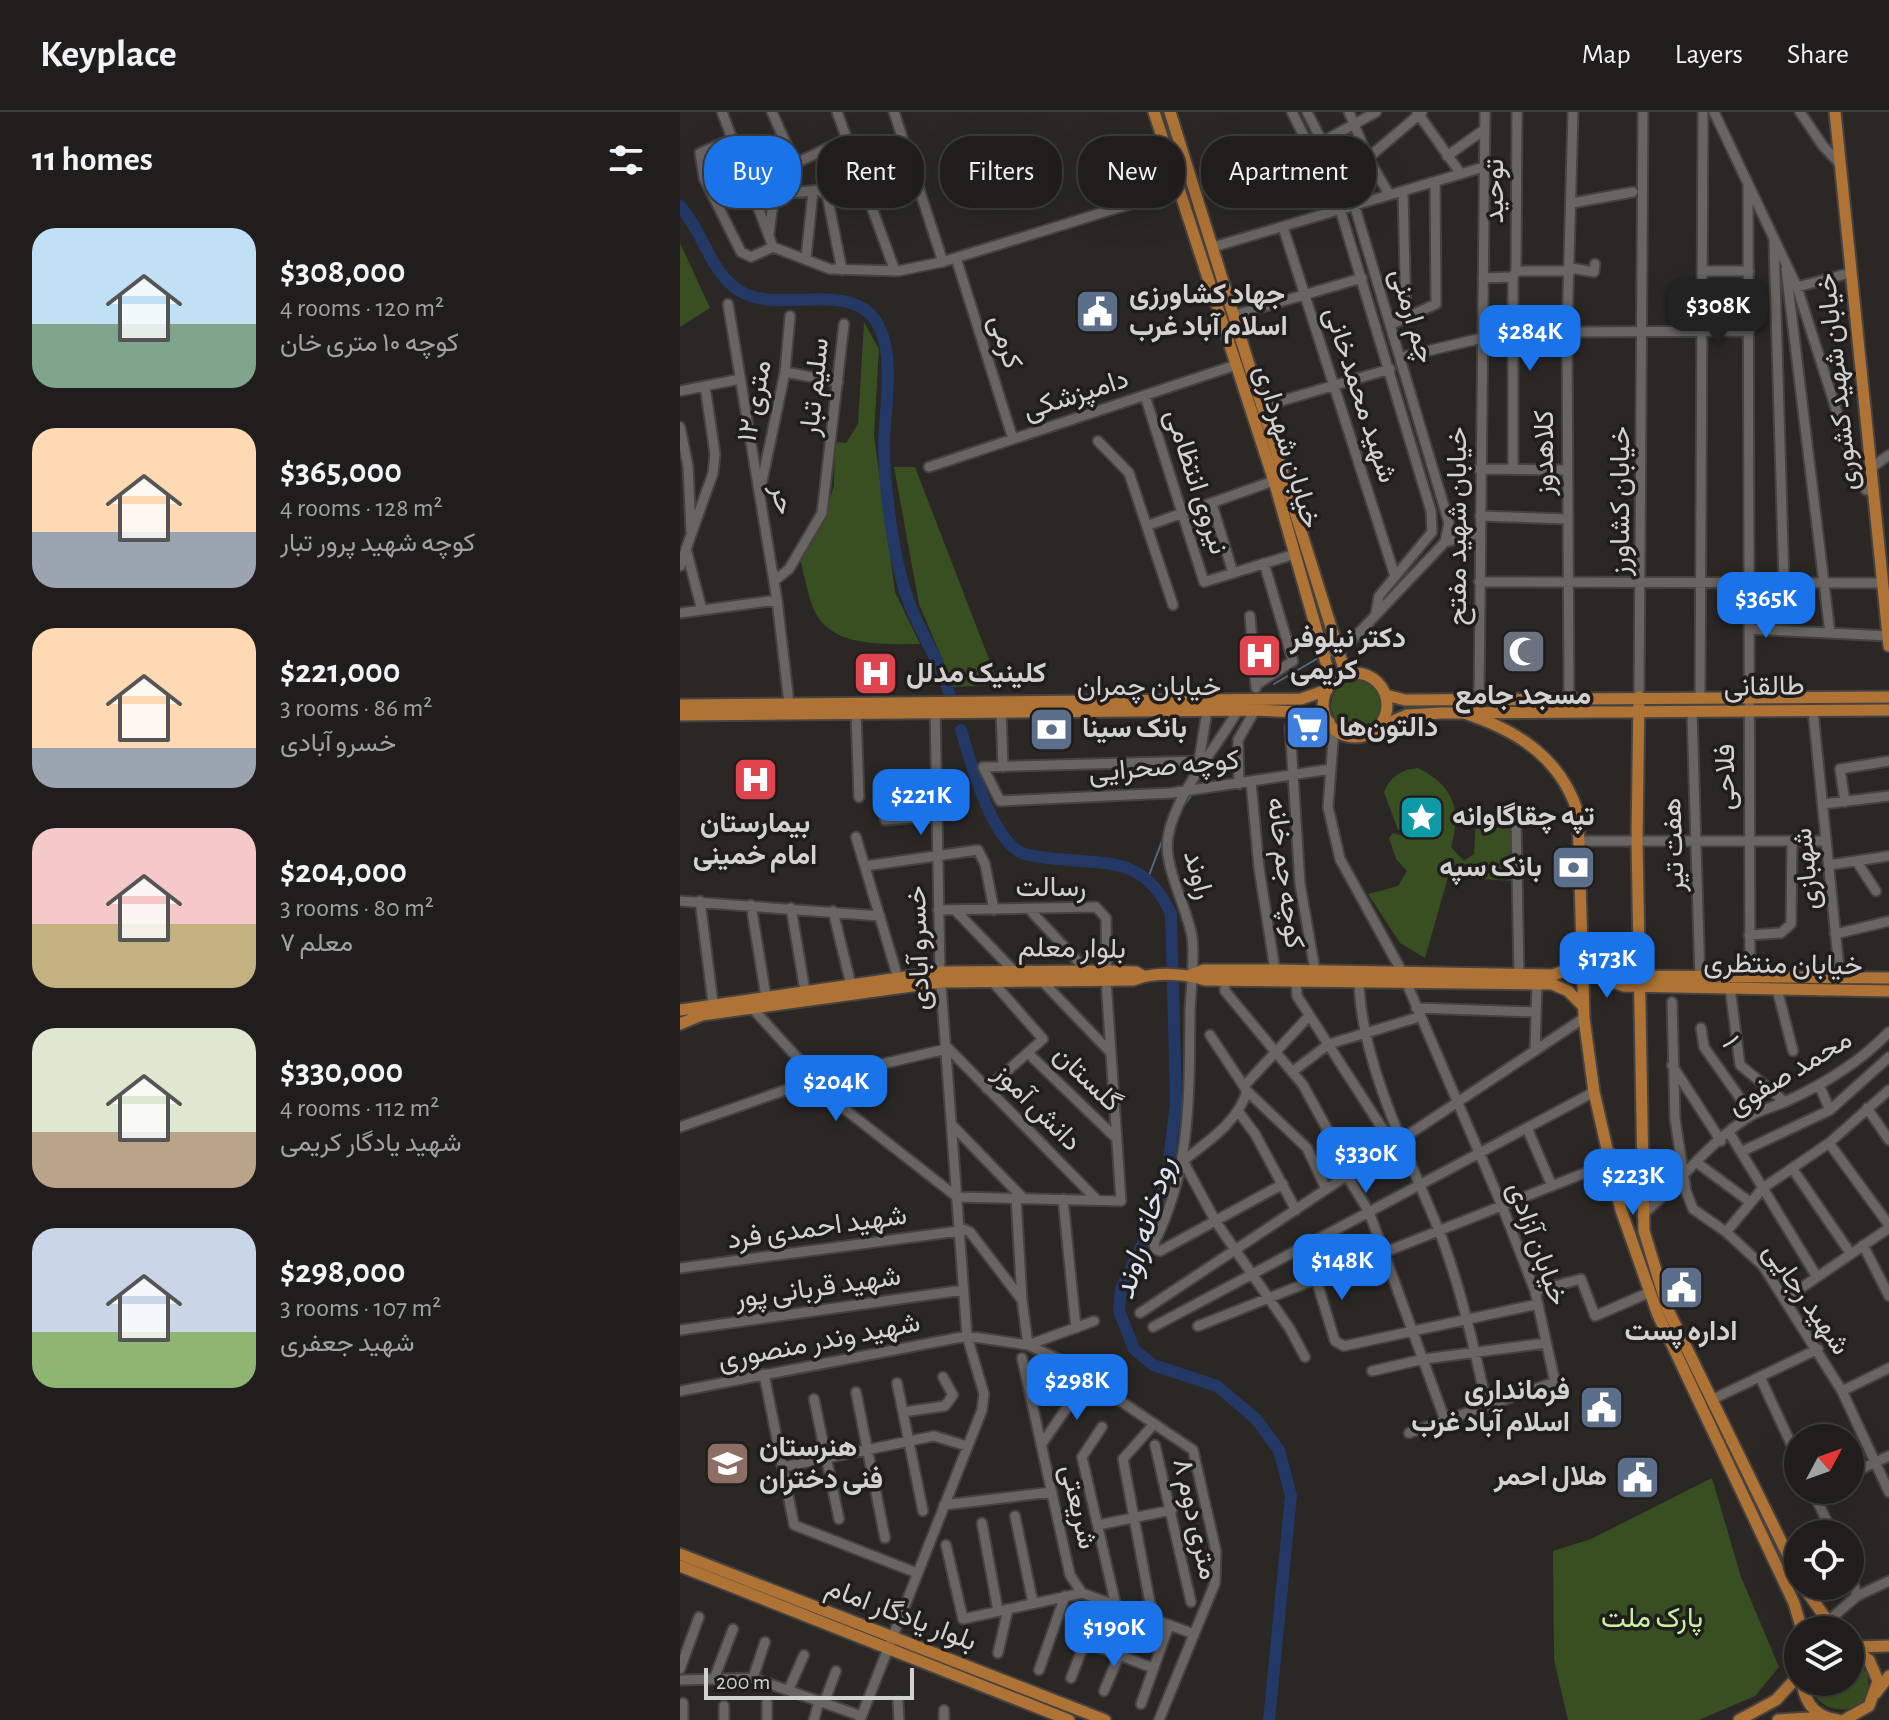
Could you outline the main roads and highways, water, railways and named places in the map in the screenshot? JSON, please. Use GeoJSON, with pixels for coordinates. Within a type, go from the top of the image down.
{"type":"FeatureCollection","features":[{"type":"Feature","properties":{"kind":"main road","name":"خیابان شهرداری"},"geometry":{"type":"LineString","coordinates":[[1154,112],[1236,365],[1280,479],[1346,675]]}},
{"type":"Feature","properties":{"kind":"main road","name":"خیابان شهرداری"},"geometry":{"type":"LineString","coordinates":[[1170,112],[1264,406],[1295,554],[1324,657],[1329,687]]}},
{"type":"Feature","properties":{"kind":"main road","name":"خیابان شهید کشوری"},"geometry":{"type":"LineString","coordinates":[[1835,112],[1871,468],[1884,539],[1882,583],[1888,641]]}},
{"type":"Feature","properties":{"kind":"main road"},"geometry":{"type":"LineString","coordinates":[[1162,134],[1176,130]]}},
{"type":"Feature","properties":{"kind":"main road"},"geometry":{"type":"LineString","coordinates":[[1379,727],[1386,712],[1386,695],[1370,677],[1346,675],[1329,687],[1323,707],[1331,726],[1357,737],[1407,715],[1464,713],[1513,732],[1559,770],[1570,787],[1578,813],[1584,1012],[1594,1092],[1628,1233],[1648,1293],[1798,1616]]}},
{"type":"Feature","properties":{"kind":"main road","name":"خیابان چمران"},"geometry":{"type":"LineString","coordinates":[[680,715],[789,703],[1256,705],[1301,699],[1329,687]]}},
{"type":"Feature","properties":{"kind":"main road","name":"طالقانی"},"geometry":{"type":"LineString","coordinates":[[1386,695],[1422,700],[1889,697]]}},
{"type":"Feature","properties":{"kind":"main road"},"geometry":{"type":"LineString","coordinates":[[1639,697],[1637,840],[1644,1231],[1668,1310],[1784,1548]]}},
{"type":"Feature","properties":{"kind":"main road"},"geometry":{"type":"LineString","coordinates":[[1422,700],[1417,706],[1422,714]]}},
{"type":"Feature","properties":{"kind":"main road","name":"خیابان چمران"},"geometry":{"type":"LineString","coordinates":[[680,705],[716,710],[856,713],[935,706],[1001,711],[1207,711],[1238,710],[1256,705],[1299,712],[1331,726]]}},
{"type":"Feature","properties":{"kind":"main road","name":"طالقانی"},"geometry":{"type":"LineString","coordinates":[[1464,713],[1889,711]]}},
{"type":"Feature","properties":{"kind":"main road"},"geometry":{"type":"LineString","coordinates":[[1191,975],[1205,980],[1561,973],[1583,956]]}},
{"type":"Feature","properties":{"kind":"main road"},"geometry":{"type":"LineString","coordinates":[[1191,975],[1204,970],[1315,970],[1359,976]]}},
{"type":"Feature","properties":{"kind":"main road","name":"بلوار معلم"},"geometry":{"type":"LineString","coordinates":[[680,1010],[898,978],[1015,972],[1087,971],[1107,975]]}},
{"type":"Feature","properties":{"kind":"main road","name":"خیابان منتظری"},"geometry":{"type":"LineString","coordinates":[[1583,971],[1609,983],[1700,982],[1750,977],[1889,978]]}},
{"type":"Feature","properties":{"kind":"main road","name":"بلوار معلم"},"geometry":{"type":"LineString","coordinates":[[680,1024],[702,1015],[940,977],[1042,981],[1107,975],[1191,975]]}},
{"type":"Feature","properties":{"kind":"main road"},"geometry":{"type":"LineString","coordinates":[[1404,976],[1561,987],[1584,1012]]}},
{"type":"Feature","properties":{"kind":"main road","name":"خیابان منتظری"},"geometry":{"type":"LineString","coordinates":[[1700,982],[1730,988],[1889,991]]}},
{"type":"Feature","properties":{"kind":"main road"},"geometry":{"type":"LineString","coordinates":[[1617,1192],[1631,1200],[1641,1187]]}},
{"type":"Feature","properties":{"kind":"main road"},"geometry":{"type":"LineString","coordinates":[[1628,1233],[1634,1223],[1644,1231]]}},
{"type":"Feature","properties":{"kind":"main road","name":"بلوار یادگار امام"},"geometry":{"type":"LineString","coordinates":[[680,1554],[1105,1720]]}},
{"type":"Feature","properties":{"kind":"main road","name":"بلوار یادگار امام"},"geometry":{"type":"LineString","coordinates":[[680,1566],[1069,1720]]}},
{"type":"Feature","properties":{"kind":"main road"},"geometry":{"type":"LineString","coordinates":[[1864,1647],[1889,1646]]}},
{"type":"Feature","properties":{"kind":"main road"},"geometry":{"type":"LineString","coordinates":[[1864,1657],[1875,1670],[1875,1720]]}},
{"type":"Feature","properties":{"kind":"main road"},"geometry":{"type":"LineString","coordinates":[[1778,1720],[1835,1719],[1862,1713],[1889,1676]]}},
{"type":"Feature","properties":{"kind":"main road"},"geometry":{"type":"LineString","coordinates":[[1739,1720],[1776,1700],[1784,1691]]}},
{"type":"Feature","properties":{"kind":"main road"},"geometry":{"type":"LineString","coordinates":[[1806,1696],[1809,1704],[1835,1719]]}},
{"type":"Feature","properties":{"kind":"waterway"},"geometry":{"type":"LineString","coordinates":[[680,206],[718,269],[734,287],[763,299],[816,299],[850,303],[864,309],[875,320],[882,335],[888,371],[884,461],[895,551],[912,610],[949,693]]}},
{"type":"Feature","properties":{"kind":"waterway"},"geometry":{"type":"LineString","coordinates":[[1274,684],[1320,657]]}},
{"type":"Feature","properties":{"kind":"waterway","name":"رودخانه راوند"},"geometry":{"type":"LineString","coordinates":[[961,730],[990,813],[1008,842],[1018,851],[1036,857],[1121,866],[1148,881],[1171,914],[1176,1103],[1168,1169],[1153,1221],[1121,1289],[1119,1311],[1134,1349],[1153,1365],[1217,1386],[1256,1419],[1279,1450],[1291,1496],[1269,1720]]}},
{"type":"Feature","properties":{"kind":"waterway"},"geometry":{"type":"LineString","coordinates":[[1180,811],[1191,796]]}},
{"type":"Feature","properties":{"kind":"waterway"},"geometry":{"type":"LineString","coordinates":[[1148,878],[1165,833]]}},
{"type":"Feature","properties":{"kind":"place","name":"جهاد کشاورزی اسلام آباد غرب"},"geometry":{"type":"Point","coordinates":[1098,311]}},
{"type":"Feature","properties":{"kind":"place","name":"مسجد جامع"},"geometry":{"type":"Point","coordinates":[1523,651]}},
{"type":"Feature","properties":{"kind":"place","name":"دکتر نیلوفر کریمی"},"geometry":{"type":"Point","coordinates":[1259,655]}},
{"type":"Feature","properties":{"kind":"place","name":"کلینیک مدلل"},"geometry":{"type":"Point","coordinates":[875,674]}},
{"type":"Feature","properties":{"kind":"place","name":"دالتون‌ها"},"geometry":{"type":"Point","coordinates":[1308,728]}},
{"type":"Feature","properties":{"kind":"place","name":"بانک سینا"},"geometry":{"type":"Point","coordinates":[1051,729]}},
{"type":"Feature","properties":{"kind":"place","name":"بیمارستان امام خمینی"},"geometry":{"type":"Point","coordinates":[755,780]}},
{"type":"Feature","properties":{"kind":"place","name":"تپه چقاگاوانه"},"geometry":{"type":"Point","coordinates":[1421,817]}},
{"type":"Feature","properties":{"kind":"place","name":"بانک سپه"},"geometry":{"type":"Point","coordinates":[1573,868]}},
{"type":"Feature","properties":{"kind":"place","name":"اداره پست"},"geometry":{"type":"Point","coordinates":[1681,1287]}},
{"type":"Feature","properties":{"kind":"place","name":"فرمانداری اسلام آباد غرب"},"geometry":{"type":"Point","coordinates":[1601,1407]}},
{"type":"Feature","properties":{"kind":"place","name":"هنرستان فنی دختران"},"geometry":{"type":"Point","coordinates":[728,1464]}},
{"type":"Feature","properties":{"kind":"place","name":"هلال احمر"},"geometry":{"type":"Point","coordinates":[1638,1477]}},
{"type":"Feature","properties":{"kind":"park label","name":"پارک ملت"},"geometry":{"type":"Point","coordinates":[1652,1619]}}]}
